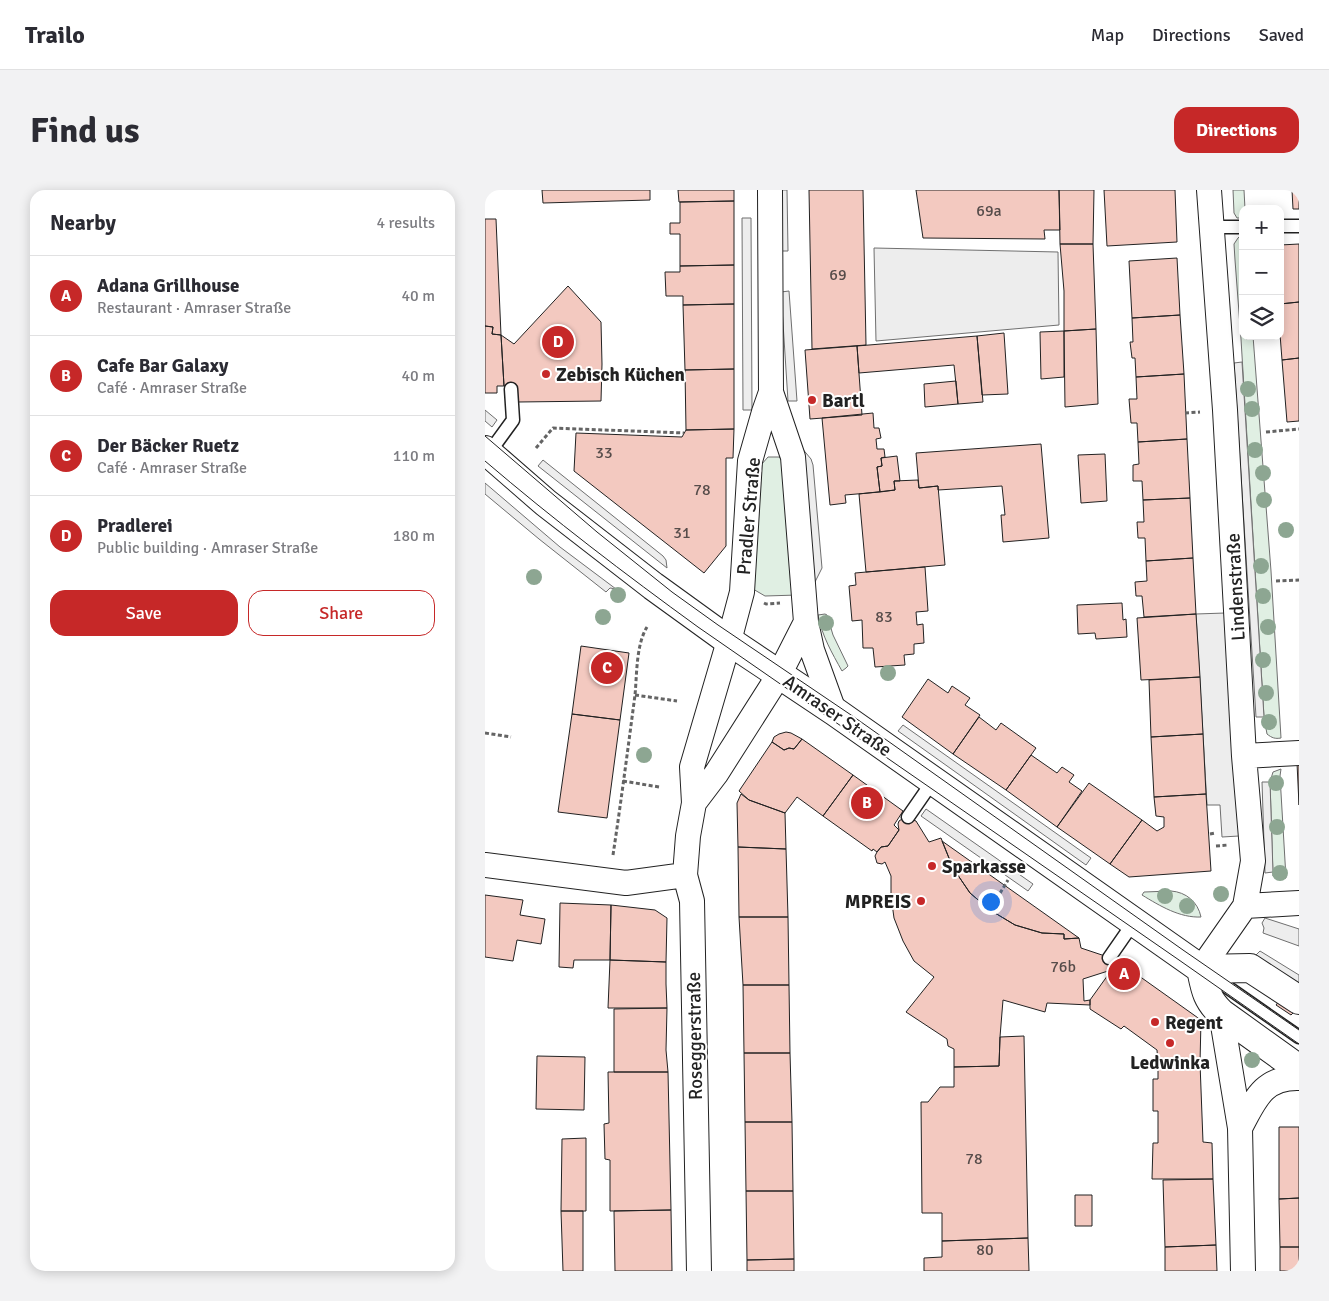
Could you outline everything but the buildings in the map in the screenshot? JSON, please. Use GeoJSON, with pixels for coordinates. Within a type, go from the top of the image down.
{"type":"FeatureCollection","features":[{"type":"Feature","properties":{"kind":"street","name":"Pradler Straße"},"geometry":{"type":"LineString","coordinates":[[770,190],[771,392],[793,457],[806,622],[812,650],[834,712]]}},
{"type":"Feature","properties":{"kind":"street","name":"Lindenstraße"},"geometry":{"type":"LineString","coordinates":[[1201,969],[1245,906],[1253,861],[1244,756],[1225,410],[1209,190]]}},
{"type":"Feature","properties":{"kind":"street","name":"Pradler Straße"},"geometry":{"type":"LineString","coordinates":[[729,641],[742,592],[750,461],[771,392]]}},
{"type":"Feature","properties":{"kind":"street","name":"Amraser Straße"},"geometry":{"type":"LineString","coordinates":[[487,452],[547,503],[653,586],[729,641],[834,712],[1201,969]]}},
{"type":"Feature","properties":{"kind":"street"},"geometry":{"type":"LineString","coordinates":[[779,675],[806,622]]}},
{"type":"Feature","properties":{"kind":"street","name":"Roseggerstraße"},"geometry":{"type":"LineString","coordinates":[[699,1271],[692,902],[685,874],[688,836],[694,803],[692,767],[729,641]]}},
{"type":"Feature","properties":{"kind":"street","name":"Roseggerstraße"},"geometry":{"type":"LineString","coordinates":[[694,803],[716,774],[779,675]]}},
{"type":"Feature","properties":{"kind":"street"},"geometry":{"type":"LineString","coordinates":[[1244,756],[1299,752]]}},
{"type":"Feature","properties":{"kind":"street"},"geometry":{"type":"LineString","coordinates":[[485,865],[626,883],[685,874]]}},
{"type":"Feature","properties":{"kind":"street"},"geometry":{"type":"LineString","coordinates":[[1245,906],[1299,903]]}},
{"type":"Feature","properties":{"kind":"street"},"geometry":{"type":"LineString","coordinates":[[1299,1000],[1250,968],[1201,969],[1210,1001],[1221,1013],[1299,1069]]}},
{"type":"Feature","properties":{"kind":"street"},"geometry":{"type":"LineString","coordinates":[[1221,1013],[1240,1128],[1243,1271]]}},
{"type":"Feature","properties":{"kind":"street"},"geometry":{"type":"LineString","coordinates":[[1240,1128],[1256,1100],[1269,1084],[1288,1077],[1299,1078]]}},
{"type":"Feature","properties":{"kind":"lane"},"geometry":{"type":"LineString","coordinates":[[1212,226],[1239,226]]}},
{"type":"Feature","properties":{"kind":"lane"},"geometry":{"type":"LineString","coordinates":[[1284,226],[1299,226]]}},
{"type":"Feature","properties":{"kind":"lane"},"geometry":{"type":"LineString","coordinates":[[487,452],[513,420],[511,390]]}},
{"type":"Feature","properties":{"kind":"lane"},"geometry":{"type":"LineString","coordinates":[[908,817],[933,781]]}},
{"type":"Feature","properties":{"kind":"lane"},"geometry":{"type":"LineString","coordinates":[[1109,958],[1134,922]]}},
{"type":"Feature","properties":{"kind":"lane"},"geometry":{"type":"LineString","coordinates":[[1201,969],[1299,1038]]}},
{"type":"Feature","properties":{"kind":"path"},"geometry":{"type":"LineString","coordinates":[[536,448],[553,428],[685,433]]}},
{"type":"Feature","properties":{"kind":"path"},"geometry":{"type":"LineString","coordinates":[[1266,432],[1299,429]]}},
{"type":"Feature","properties":{"kind":"path"},"geometry":{"type":"LineString","coordinates":[[1276,581],[1299,580]]}},
{"type":"Feature","properties":{"kind":"path"},"geometry":{"type":"LineString","coordinates":[[760,601],[766,604],[782,602]]}},
{"type":"Feature","properties":{"kind":"path"},"geometry":{"type":"LineString","coordinates":[[609,881],[635,695],[640,644],[647,627]]}},
{"type":"Feature","properties":{"kind":"path"},"geometry":{"type":"LineString","coordinates":[[635,695],[677,701]]}},
{"type":"Feature","properties":{"kind":"path"},"geometry":{"type":"LineString","coordinates":[[485,733],[511,738]]}},
{"type":"Feature","properties":{"kind":"path"},"geometry":{"type":"LineString","coordinates":[[623,781],[659,787]]}},
{"type":"Feature","properties":{"kind":"path"},"geometry":{"type":"LineString","coordinates":[[1210,834],[1215,834]]}},
{"type":"Feature","properties":{"kind":"path"},"geometry":{"type":"LineString","coordinates":[[990,910],[1007,880]]}},
{"type":"Feature","properties":{"kind":"green space"},"geometry":{"type":"Polygon","coordinates":[[[1233,190],[1244,190],[1245,205],[1239,205],[1239,218],[1234,213],[1233,190]]]}},
{"type":"Feature","properties":{"kind":"green space"},"geometry":{"type":"Polygon","coordinates":[[[1239,237],[1239,312],[1234,244],[1239,237]]]}},
{"type":"Feature","properties":{"kind":"green space"},"geometry":{"type":"Polygon","coordinates":[[[1241,340],[1253,340],[1271,571],[1281,738],[1274,738],[1267,734],[1264,717],[1241,340]]]}},
{"type":"Feature","properties":{"kind":"green space"},"geometry":{"type":"Polygon","coordinates":[[[768,457],[779,457],[784,461],[798,595],[765,596],[753,589],[761,465],[768,457]]]}},
{"type":"Feature","properties":{"kind":"green space"},"geometry":{"type":"Polygon","coordinates":[[[825,614],[848,666],[842,671],[822,630],[818,615],[825,614]]]}},
{"type":"Feature","properties":{"kind":"green space"},"geometry":{"type":"Polygon","coordinates":[[[1281,769],[1286,878],[1281,879],[1273,876],[1270,782],[1273,772],[1281,769]]]}},
{"type":"Feature","properties":{"kind":"green space"},"geometry":{"type":"Polygon","coordinates":[[[1171,891],[1182,893],[1191,899],[1201,917],[1185,916],[1163,907],[1142,895],[1144,892],[1171,891]]]}},
{"type":"Feature","properties":{"kind":"shaded area"},"geometry":{"type":"Polygon","coordinates":[[[780,190],[787,190],[788,251],[779,251],[780,190]]]}},
{"type":"Feature","properties":{"kind":"shaded area"},"geometry":{"type":"Polygon","coordinates":[[[742,218],[751,218],[752,410],[743,410],[742,218]]]}},
{"type":"Feature","properties":{"kind":"shaded area"},"geometry":{"type":"Polygon","coordinates":[[[874,248],[1058,252],[1059,325],[876,341],[874,248]]]}},
{"type":"Feature","properties":{"kind":"shaded area"},"geometry":{"type":"Polygon","coordinates":[[[789,291],[797,401],[788,401],[781,292],[789,291]]]}},
{"type":"Feature","properties":{"kind":"shaded area"},"geometry":{"type":"Polygon","coordinates":[[[1242,362],[1264,717],[1256,717],[1234,363],[1242,362]]]}},
{"type":"Feature","properties":{"kind":"shaded area"},"geometry":{"type":"Polygon","coordinates":[[[485,410],[497,420],[492,427],[485,421],[485,410]]]}},
{"type":"Feature","properties":{"kind":"shaded area"},"geometry":{"type":"Polygon","coordinates":[[[801,447],[811,459],[813,465],[822,568],[813,586],[801,447]]]}},
{"type":"Feature","properties":{"kind":"shaded area"},"geometry":{"type":"Polygon","coordinates":[[[543,460],[663,556],[666,560],[667,568],[538,466],[543,460]]]}},
{"type":"Feature","properties":{"kind":"shaded area"},"geometry":{"type":"Polygon","coordinates":[[[485,483],[560,547],[616,589],[610,588],[606,592],[539,539],[485,494],[485,483]]]}},
{"type":"Feature","properties":{"kind":"shaded area"},"geometry":{"type":"Polygon","coordinates":[[[1225,613],[1239,836],[1222,837],[1220,805],[1207,805],[1196,614],[1225,613]]]}},
{"type":"Feature","properties":{"kind":"shaded area"},"geometry":{"type":"Polygon","coordinates":[[[903,725],[1091,858],[1086,865],[898,731],[903,725]]]}},
{"type":"Feature","properties":{"kind":"shaded area"},"geometry":{"type":"Polygon","coordinates":[[[1262,782],[1270,782],[1273,872],[1265,873],[1262,782]]]}},
{"type":"Feature","properties":{"kind":"shaded area"},"geometry":{"type":"Polygon","coordinates":[[[926,809],[1033,884],[1028,891],[921,816],[926,809]]]}},
{"type":"Feature","properties":{"kind":"shaded area"},"geometry":{"type":"Polygon","coordinates":[[[1265,918],[1299,929],[1299,946],[1263,933],[1262,923],[1265,918]]]}},
{"type":"Feature","properties":{"kind":"shaded area"},"geometry":{"type":"Polygon","coordinates":[[[1260,951],[1299,975],[1299,984],[1255,956],[1260,951]]]}},
{"type":"Feature","properties":{"kind":"tram line"},"geometry":{"type":"LineString","coordinates":[[485,436],[597,532],[672,592],[854,717],[1299,1030]]}},
{"type":"Feature","properties":{"kind":"tram line"},"geometry":{"type":"LineString","coordinates":[[485,461],[590,546],[698,627],[1299,1044]]}},
{"type":"Feature","properties":{"kind":"place","name":"Pradlerei"},"geometry":{"type":"Point","coordinates":[558,342]}},
{"type":"Feature","properties":{"kind":"place","name":"Zebisch Küchen"},"geometry":{"type":"Point","coordinates":[546,374]}},
{"type":"Feature","properties":{"kind":"place","name":"Bartl"},"geometry":{"type":"Point","coordinates":[812,400]}},
{"type":"Feature","properties":{"kind":"place","name":"Der Bäcker Ruetz"},"geometry":{"type":"Point","coordinates":[607,668]}},
{"type":"Feature","properties":{"kind":"place","name":"Cafe Bar Galaxy"},"geometry":{"type":"Point","coordinates":[867,803]}},
{"type":"Feature","properties":{"kind":"place","name":"Sparkasse"},"geometry":{"type":"Point","coordinates":[932,866]}},
{"type":"Feature","properties":{"kind":"place","name":"MPREIS"},"geometry":{"type":"Point","coordinates":[921,901]}},
{"type":"Feature","properties":{"kind":"place","name":"Adana Grillhouse"},"geometry":{"type":"Point","coordinates":[1124,974]}},
{"type":"Feature","properties":{"kind":"place","name":"Regent"},"geometry":{"type":"Point","coordinates":[1155,1022]}},
{"type":"Feature","properties":{"kind":"place","name":"Ledwinka"},"geometry":{"type":"Point","coordinates":[1170,1043]}}]}
